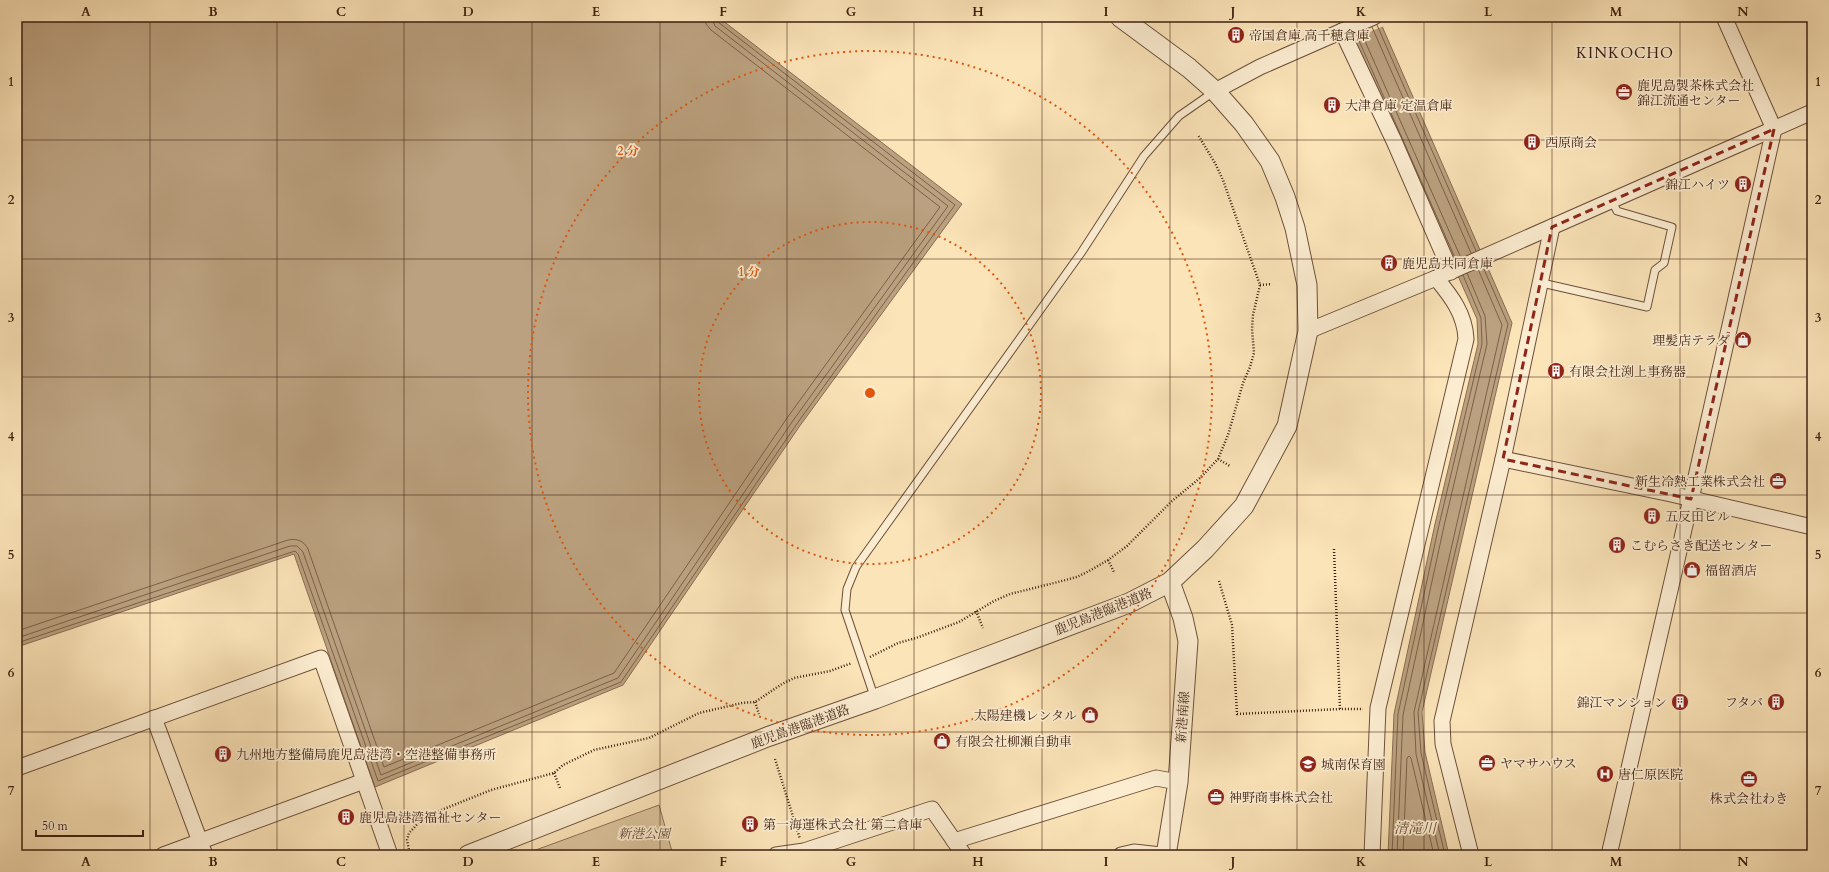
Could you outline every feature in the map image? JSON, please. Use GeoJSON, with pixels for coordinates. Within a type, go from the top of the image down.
{"type":"FeatureCollection","features":[{"type":"Feature","properties":{"kind":"street","name":"鹿児島港臨港道路"},"geometry":{"type":"LineString","coordinates":[[468,855],[767,737],[875,699],[1129,603],[1170,582],[1205,549],[1244,506],[1287,426],[1308,331],[1307,284],[1295,228],[1285,197],[1270,161],[1244,124],[1215,91],[1189,68],[1120,17]]}},
{"type":"Feature","properties":{"kind":"street"},"geometry":{"type":"LineString","coordinates":[[1215,91],[1260,67],[1374,17]]}},
{"type":"Feature","properties":{"kind":"street"},"geometry":{"type":"LineString","coordinates":[[1609,855],[1774,129],[1724,17]]}},
{"type":"Feature","properties":{"kind":"street"},"geometry":{"type":"LineString","coordinates":[[1342,31],[1394,141],[1451,272]]}},
{"type":"Feature","properties":{"kind":"street"},"geometry":{"type":"LineString","coordinates":[[1308,331],[1451,272],[1812,112]]}},
{"type":"Feature","properties":{"kind":"street"},"geometry":{"type":"LineString","coordinates":[[1471,855],[1443,744],[1442,721],[1503,459],[1542,283],[1552,227]]}},
{"type":"Feature","properties":{"kind":"street"},"geometry":{"type":"LineString","coordinates":[[1372,855],[1378,708],[1466,339],[1466,326],[1453,298],[1436,278]]}},
{"type":"Feature","properties":{"kind":"street"},"geometry":{"type":"LineString","coordinates":[[1503,459],[1691,499],[1812,527]]}},
{"type":"Feature","properties":{"kind":"street","name":"新港南線"},"geometry":{"type":"LineString","coordinates":[[1166,855],[1178,782],[1188,641],[1170,582]]}},
{"type":"Feature","properties":{"kind":"street"},"geometry":{"type":"LineString","coordinates":[[17,768],[321,658],[390,855]]}},
{"type":"Feature","properties":{"kind":"street"},"geometry":{"type":"LineString","coordinates":[[154,718],[203,848]]}},
{"type":"Feature","properties":{"kind":"street"},"geometry":{"type":"LineString","coordinates":[[954,841],[1156,778],[1178,782]]}},
{"type":"Feature","properties":{"kind":"street"},"geometry":{"type":"LineString","coordinates":[[163,855],[203,848],[364,781]]}},
{"type":"Feature","properties":{"kind":"street"},"geometry":{"type":"LineString","coordinates":[[776,855],[806,853],[932,810],[964,855]]}},
{"type":"Feature","properties":{"kind":"street"},"geometry":{"type":"LineString","coordinates":[[1121,855],[1134,852],[1161,855]]}},
{"type":"Feature","properties":{"kind":"lane"},"geometry":{"type":"LineString","coordinates":[[875,699],[845,610],[847,589],[856,568],[1081,253],[1144,156],[1179,116],[1215,91]]}},
{"type":"Feature","properties":{"kind":"lane"},"geometry":{"type":"LineString","coordinates":[[1542,283],[1647,307],[1655,270],[1664,263],[1672,228],[1617,211],[1612,201]]}},
{"type":"Feature","properties":{"kind":"path"},"geometry":{"type":"LineString","coordinates":[[873,656],[884,648],[946,628],[1010,594],[1077,577],[1108,560],[1141,533],[1172,501],[1200,478],[1218,459],[1228,435],[1243,383],[1254,353],[1252,329],[1253,315],[1260,285],[1223,180],[1215,163],[1198,135]]}},
{"type":"Feature","properties":{"kind":"path"},"geometry":{"type":"LineString","coordinates":[[1260,285],[1272,284]]}},
{"type":"Feature","properties":{"kind":"path"},"geometry":{"type":"LineString","coordinates":[[1218,459],[1230,466]]}},
{"type":"Feature","properties":{"kind":"path"},"geometry":{"type":"LineString","coordinates":[[1334,549],[1340,709]]}},
{"type":"Feature","properties":{"kind":"path"},"geometry":{"type":"LineString","coordinates":[[1108,560],[1114,572]]}},
{"type":"Feature","properties":{"kind":"path"},"geometry":{"type":"LineString","coordinates":[[1219,582],[1232,625],[1237,714],[1378,708]]}},
{"type":"Feature","properties":{"kind":"path"},"geometry":{"type":"LineString","coordinates":[[976,611],[983,628]]}},
{"type":"Feature","properties":{"kind":"path"},"geometry":{"type":"LineString","coordinates":[[410,855],[408,840],[409,833],[424,817],[491,790],[554,773],[563,765],[594,750],[649,738],[699,713],[742,703],[755,702],[794,678],[830,672],[847,665]]}},
{"type":"Feature","properties":{"kind":"path"},"geometry":{"type":"LineString","coordinates":[[755,702],[759,714]]}},
{"type":"Feature","properties":{"kind":"path"},"geometry":{"type":"LineString","coordinates":[[774,758],[806,853]]}},
{"type":"Feature","properties":{"kind":"path"},"geometry":{"type":"LineString","coordinates":[[554,773],[560,788]]}},
{"type":"Feature","properties":{"kind":"highlighted area"},"geometry":{"type":"Polygon","coordinates":[[[1774,129],[1691,499],[1503,459],[1552,227],[1774,129]]]}},
{"type":"Feature","properties":{"kind":"green space","name":"新港公園"},"geometry":{"type":"Polygon","coordinates":[[[659,805],[673,855],[522,855],[659,805]]]}},
{"type":"Feature","properties":{"kind":"water"},"geometry":{"type":"Polygon","coordinates":[[[17,17],[718,17],[962,204],[799,427],[623,685],[375,787],[294,554],[17,647],[17,17]]]}},
{"type":"Feature","properties":{"kind":"water","name":"清滝川"},"geometry":{"type":"Polygon","coordinates":[[[1344,17],[1378,17],[1512,323],[1422,712],[1425,752],[1449,855],[1388,855],[1394,714],[1435,524],[1478,344],[1477,319],[1344,17]]]}},
{"type":"Feature","properties":{"kind":"pier"},"geometry":{"type":"Polygon","coordinates":[[[1342,17],[1380,17],[1384,26],[1352,39],[1342,17]]]}},
{"type":"Feature","properties":{"kind":"place","name":"帝国倉庫 高千穂倉庫"},"geometry":{"type":"Point","coordinates":[1236,35]}},
{"type":"Feature","properties":{"kind":"place","name":"鹿児島製茶株式会社 錦江流通センター"},"geometry":{"type":"Point","coordinates":[1624,92]}},
{"type":"Feature","properties":{"kind":"place","name":"大津倉庫 定温倉庫"},"geometry":{"type":"Point","coordinates":[1332,105]}},
{"type":"Feature","properties":{"kind":"place","name":"西原商会"},"geometry":{"type":"Point","coordinates":[1532,142]}},
{"type":"Feature","properties":{"kind":"place","name":"錦江ハイツ"},"geometry":{"type":"Point","coordinates":[1743,184]}},
{"type":"Feature","properties":{"kind":"place","name":"鹿児島共同倉庫"},"geometry":{"type":"Point","coordinates":[1389,263]}},
{"type":"Feature","properties":{"kind":"place","name":"理髪店テラダ"},"geometry":{"type":"Point","coordinates":[1743,340]}},
{"type":"Feature","properties":{"kind":"place","name":"有限会社渕上事務器"},"geometry":{"type":"Point","coordinates":[1556,371]}},
{"type":"Feature","properties":{"kind":"place","name":"新生冷熱工業株式会社"},"geometry":{"type":"Point","coordinates":[1778,481]}},
{"type":"Feature","properties":{"kind":"place","name":"五反田ビル"},"geometry":{"type":"Point","coordinates":[1652,516]}},
{"type":"Feature","properties":{"kind":"place","name":"こむらさき配送センター"},"geometry":{"type":"Point","coordinates":[1617,545]}},
{"type":"Feature","properties":{"kind":"place","name":"福留酒店"},"geometry":{"type":"Point","coordinates":[1692,570]}},
{"type":"Feature","properties":{"kind":"place","name":"錦江マンション"},"geometry":{"type":"Point","coordinates":[1680,702]}},
{"type":"Feature","properties":{"kind":"place","name":"フタバ"},"geometry":{"type":"Point","coordinates":[1776,702]}},
{"type":"Feature","properties":{"kind":"place","name":"太陽建機レンタル"},"geometry":{"type":"Point","coordinates":[1090,715]}},
{"type":"Feature","properties":{"kind":"place","name":"有限会社柳瀬自動車"},"geometry":{"type":"Point","coordinates":[942,741]}},
{"type":"Feature","properties":{"kind":"place","name":"九州地方整備局鹿児島港湾・空港整備事務所"},"geometry":{"type":"Point","coordinates":[223,754]}},
{"type":"Feature","properties":{"kind":"place","name":"ヤマサハウス"},"geometry":{"type":"Point","coordinates":[1487,763]}},
{"type":"Feature","properties":{"kind":"place","name":"城南保育園"},"geometry":{"type":"Point","coordinates":[1308,764]}},
{"type":"Feature","properties":{"kind":"place","name":"唐仁原医院"},"geometry":{"type":"Point","coordinates":[1605,774]}},
{"type":"Feature","properties":{"kind":"place","name":"株式会社わき"},"geometry":{"type":"Point","coordinates":[1749,779]}},
{"type":"Feature","properties":{"kind":"place","name":"神野商事株式会社"},"geometry":{"type":"Point","coordinates":[1216,797]}},
{"type":"Feature","properties":{"kind":"place","name":"鹿児島港湾福祉センター"},"geometry":{"type":"Point","coordinates":[346,817]}},
{"type":"Feature","properties":{"kind":"place","name":"第一海運株式会社 第二倉庫"},"geometry":{"type":"Point","coordinates":[750,824]}},
{"type":"Feature","properties":{"kind":"district","name":"KINKOCHO"},"geometry":{"type":"Point","coordinates":[1625,53]}}]}
